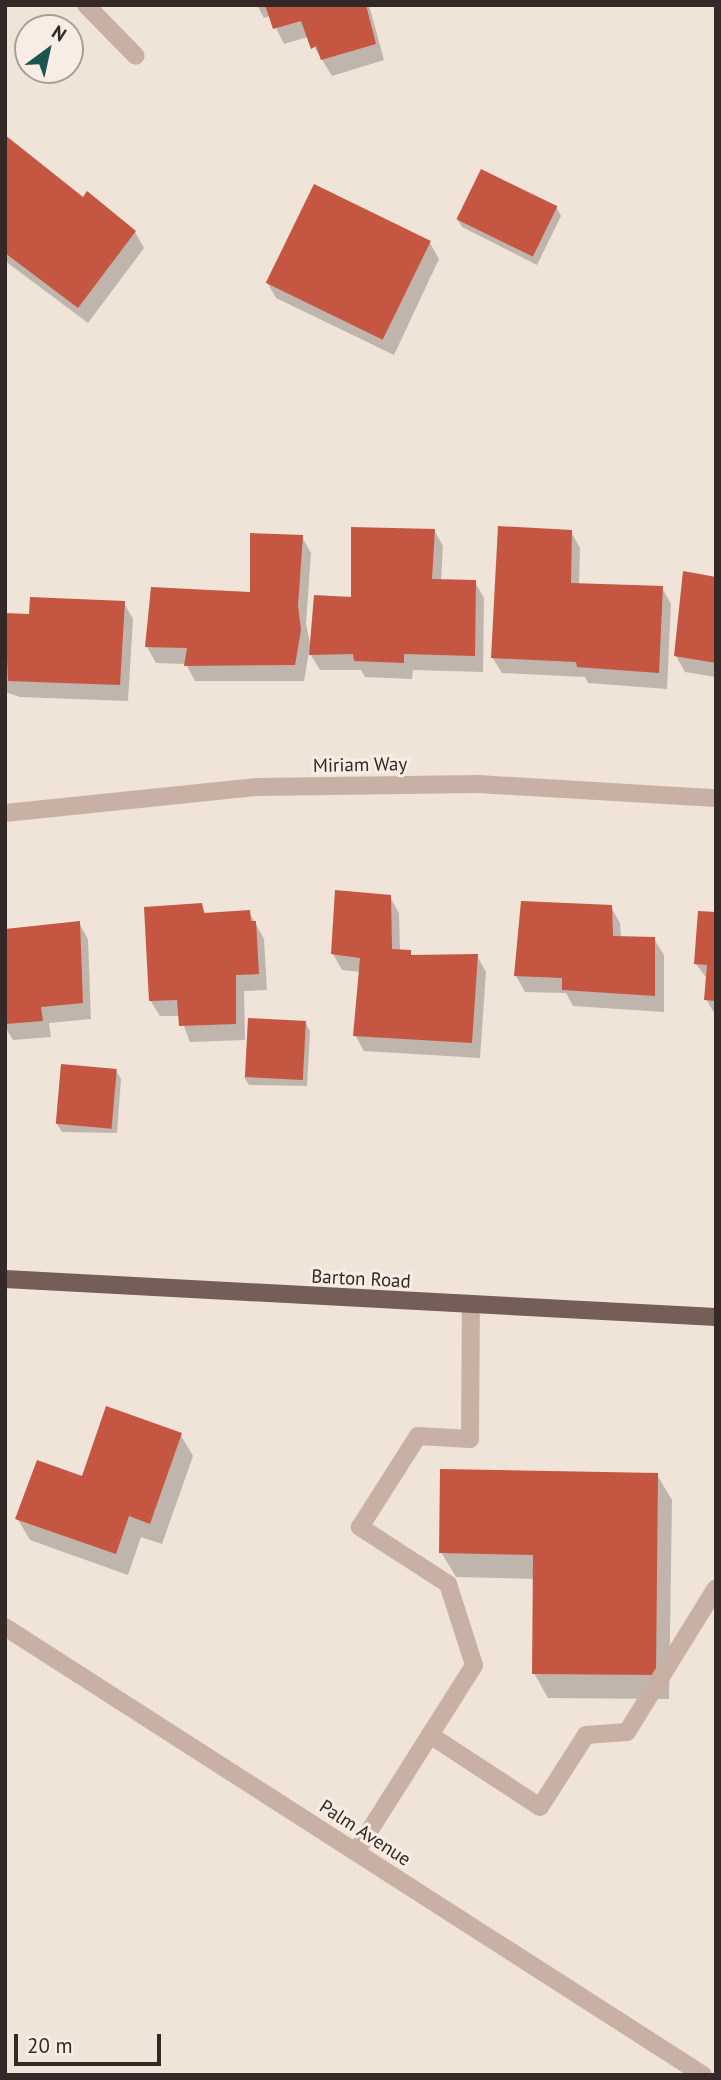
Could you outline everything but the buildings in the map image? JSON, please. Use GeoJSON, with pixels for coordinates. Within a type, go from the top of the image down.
{"type":"FeatureCollection","features":[{"type":"Feature","properties":{"kind":"main road","name":"Barton Road"},"geometry":{"type":"LineString","coordinates":[[5,1279],[716,1317]]}},
{"type":"Feature","properties":{"kind":"street"},"geometry":{"type":"LineString","coordinates":[[86,5],[136,56]]}},
{"type":"Feature","properties":{"kind":"street","name":"Miriam Way"},"geometry":{"type":"LineString","coordinates":[[5,813],[258,787],[478,785],[716,798]]}},
{"type":"Feature","properties":{"kind":"street"},"geometry":{"type":"LineString","coordinates":[[356,1852],[474,1665],[448,1584],[360,1527],[418,1436],[470,1439],[471,1306]]}},
{"type":"Feature","properties":{"kind":"street"},"geometry":{"type":"LineString","coordinates":[[430,1735],[540,1807],[586,1735],[627,1732],[716,1588]]}},
{"type":"Feature","properties":{"kind":"street","name":"Palm Avenue"},"geometry":{"type":"LineString","coordinates":[[5,1627],[702,2074]]}}]}
